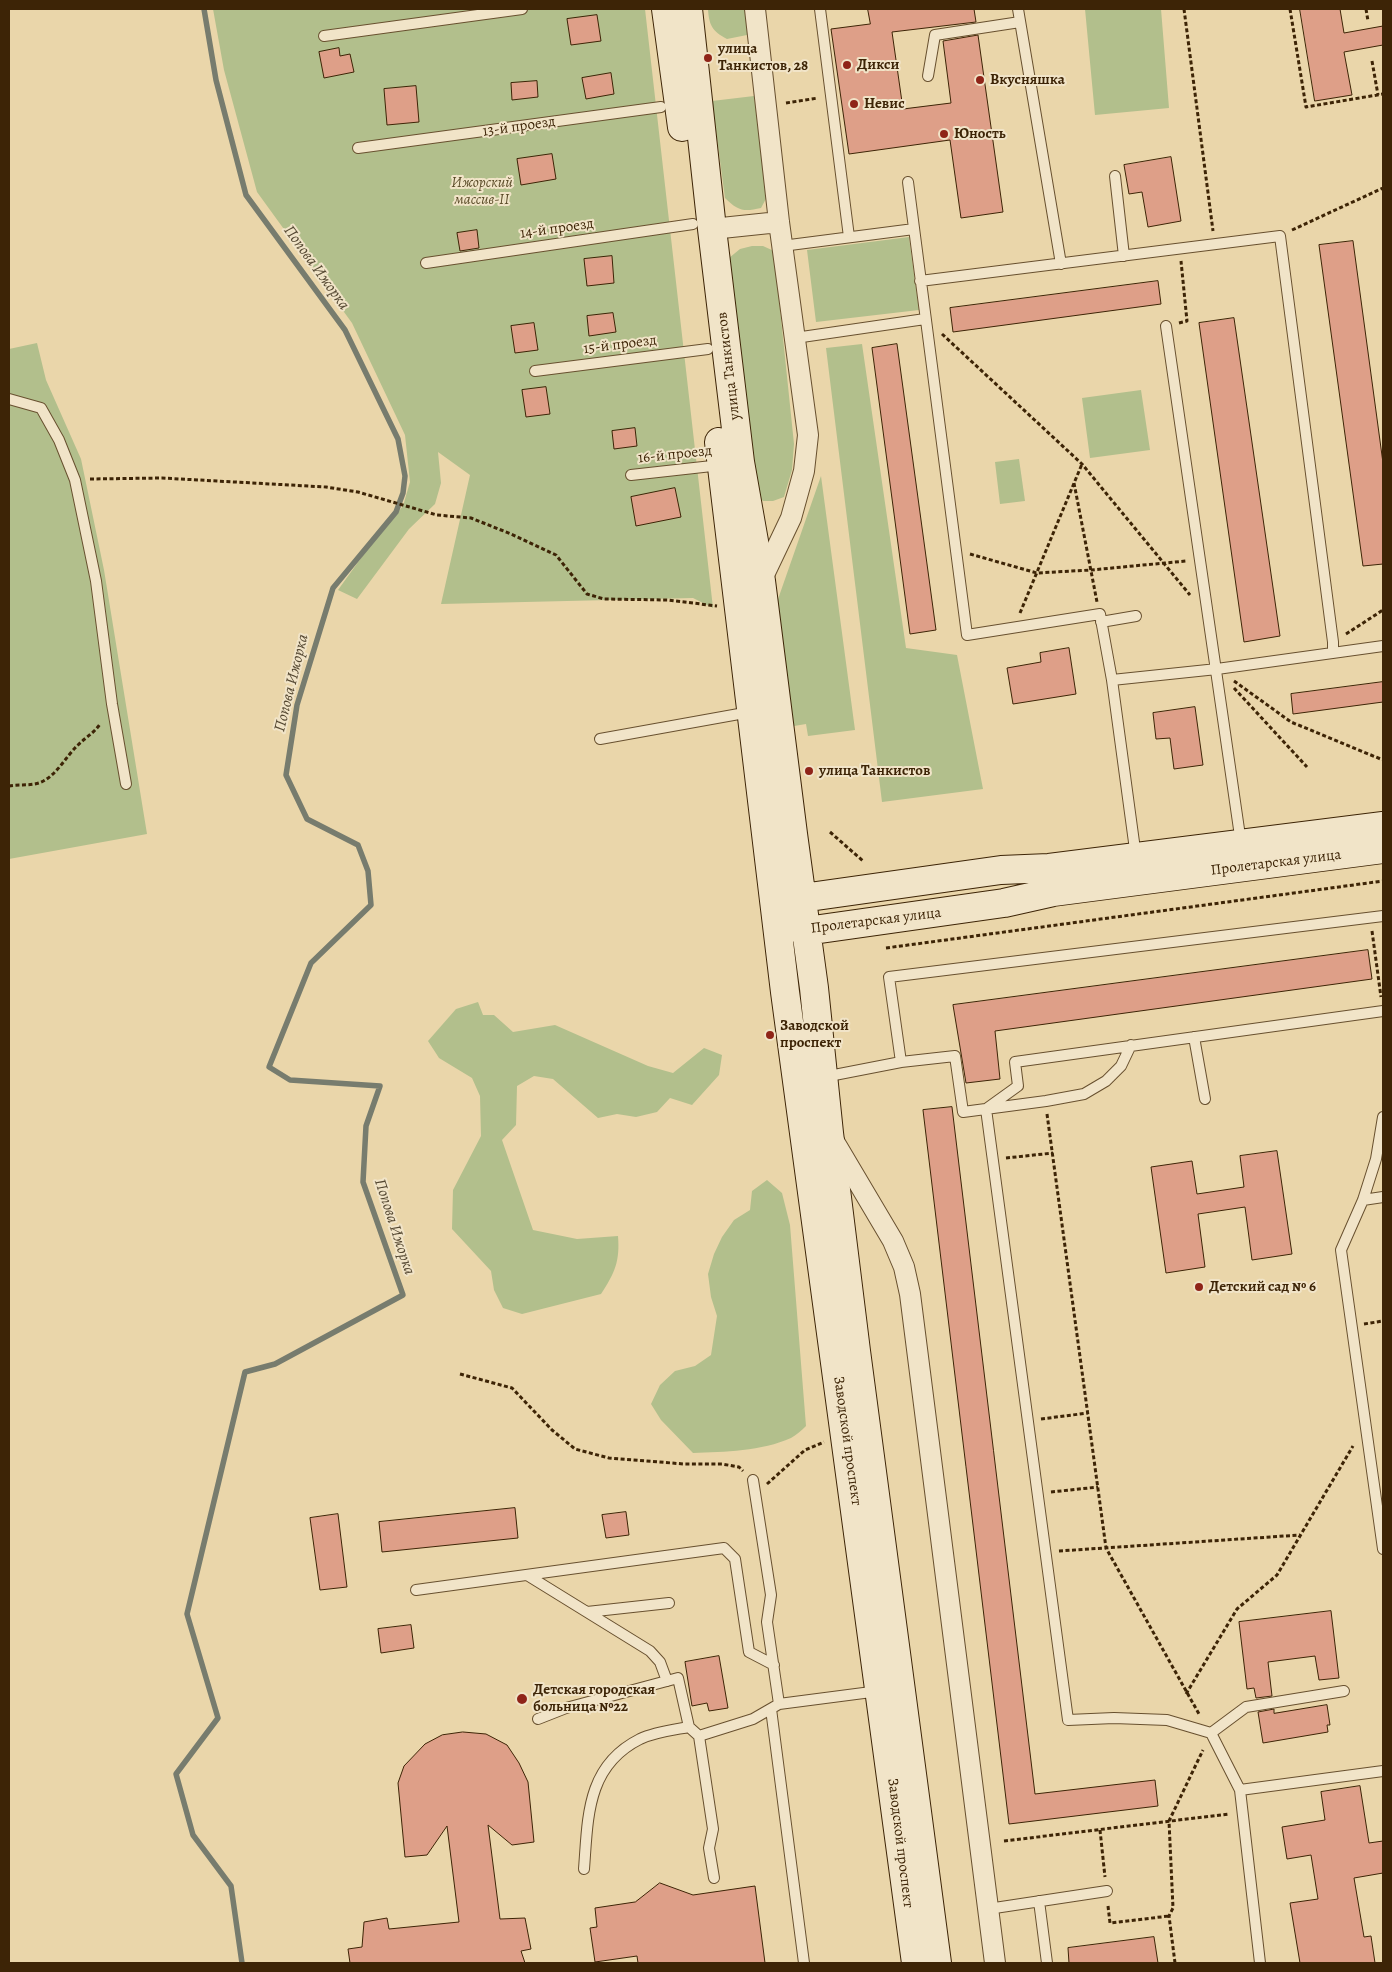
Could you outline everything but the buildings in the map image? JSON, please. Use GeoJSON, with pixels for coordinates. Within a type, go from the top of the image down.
{"type":"FeatureCollection","features":[{"type":"Feature","properties":{"kind":"main road","name":"улица Танкистов"},"geometry":{"type":"LineString","coordinates":[[666,9],[670,106],[700,229],[761,581],[806,931]]}},
{"type":"Feature","properties":{"kind":"main road","name":"улица Танкистов"},"geometry":{"type":"LineString","coordinates":[[688,9],[708,349],[776,920]]}},
{"type":"Feature","properties":{"kind":"main road","name":"Пролетарская улица"},"geometry":{"type":"LineString","coordinates":[[1383,826],[1136,858],[1049,868],[1001,870],[802,898],[776,920],[806,931],[1004,903],[1053,892],[1383,849]]}},
{"type":"Feature","properties":{"kind":"main road","name":"Заводской проспект"},"geometry":{"type":"LineString","coordinates":[[776,920],[891,1690],[937,1963]]}},
{"type":"Feature","properties":{"kind":"main road","name":"Заводской проспект"},"geometry":{"type":"LineString","coordinates":[[806,931],[856,1351],[891,1690],[916,1963]]}},
{"type":"Feature","properties":{"kind":"street"},"geometry":{"type":"LineString","coordinates":[[755,9],[779,222],[808,435],[804,471],[791,518],[761,581]]}},
{"type":"Feature","properties":{"kind":"street"},"geometry":{"type":"LineString","coordinates":[[700,229],[779,222]]}},
{"type":"Feature","properties":{"kind":"street"},"geometry":{"type":"LineString","coordinates":[[829,1133],[893,1241],[904,1267],[910,1294],[995,1963]]}},
{"type":"Feature","properties":{"kind":"lane"},"geometry":{"type":"LineString","coordinates":[[324,36],[522,9]]}},
{"type":"Feature","properties":{"kind":"lane"},"geometry":{"type":"LineString","coordinates":[[820,9],[849,237]]}},
{"type":"Feature","properties":{"kind":"lane"},"geometry":{"type":"LineString","coordinates":[[1018,9],[1061,264]]}},
{"type":"Feature","properties":{"kind":"lane"},"geometry":{"type":"LineString","coordinates":[[928,76],[936,35],[1020,22]]}},
{"type":"Feature","properties":{"kind":"lane","name":"13-й проезд"},"geometry":{"type":"LineString","coordinates":[[358,148],[670,106]]}},
{"type":"Feature","properties":{"kind":"lane"},"geometry":{"type":"LineString","coordinates":[[1115,176],[1124,256]]}},
{"type":"Feature","properties":{"kind":"lane"},"geometry":{"type":"LineString","coordinates":[[908,182],[966,635],[1101,618],[1136,616]]}},
{"type":"Feature","properties":{"kind":"lane","name":"14-й проезд"},"geometry":{"type":"LineString","coordinates":[[426,263],[700,229]]}},
{"type":"Feature","properties":{"kind":"lane"},"geometry":{"type":"LineString","coordinates":[[782,246],[914,229]]}},
{"type":"Feature","properties":{"kind":"lane"},"geometry":{"type":"LineString","coordinates":[[920,281],[1280,236],[1333,647]]}},
{"type":"Feature","properties":{"kind":"lane"},"geometry":{"type":"LineString","coordinates":[[794,338],[925,319]]}},
{"type":"Feature","properties":{"kind":"lane"},"geometry":{"type":"LineString","coordinates":[[1166,326],[1210,619],[1241,844]]}},
{"type":"Feature","properties":{"kind":"lane","name":"15-й проезд"},"geometry":{"type":"LineString","coordinates":[[536,371],[708,349]]}},
{"type":"Feature","properties":{"kind":"lane"},"geometry":{"type":"LineString","coordinates":[[9,399],[41,408],[59,440],[75,480],[96,581],[112,704],[126,784]]}},
{"type":"Feature","properties":{"kind":"lane","name":"16-й проезд"},"geometry":{"type":"LineString","coordinates":[[630,475],[722,465]]}},
{"type":"Feature","properties":{"kind":"lane"},"geometry":{"type":"LineString","coordinates":[[1101,618],[1112,680],[1136,858]]}},
{"type":"Feature","properties":{"kind":"lane"},"geometry":{"type":"LineString","coordinates":[[1112,680],[1217,669],[1333,647],[1383,646]]}},
{"type":"Feature","properties":{"kind":"lane"},"geometry":{"type":"LineString","coordinates":[[600,739],[751,712]]}},
{"type":"Feature","properties":{"kind":"lane"},"geometry":{"type":"LineString","coordinates":[[901,1062],[889,977],[1383,916]]}},
{"type":"Feature","properties":{"kind":"lane"},"geometry":{"type":"LineString","coordinates":[[986,1108],[1018,1086],[1015,1062],[1383,1010]]}},
{"type":"Feature","properties":{"kind":"lane"},"geometry":{"type":"LineString","coordinates":[[1194,1036],[1205,1099]]}},
{"type":"Feature","properties":{"kind":"lane"},"geometry":{"type":"LineString","coordinates":[[824,1077],[901,1062],[955,1056],[963,1112],[1084,1094],[1106,1081],[1121,1066],[1130,1045]]}},
{"type":"Feature","properties":{"kind":"lane"},"geometry":{"type":"LineString","coordinates":[[986,1108],[1068,1720],[1114,1718],[1167,1720],[1211,1733],[1240,1790],[1260,1963]]}},
{"type":"Feature","properties":{"kind":"lane"},"geometry":{"type":"LineString","coordinates":[[1383,1117],[1376,1159],[1363,1200],[1341,1250],[1383,1549]]}},
{"type":"Feature","properties":{"kind":"lane"},"geometry":{"type":"LineString","coordinates":[[1363,1200],[1383,1197]]}},
{"type":"Feature","properties":{"kind":"lane"},"geometry":{"type":"LineString","coordinates":[[753,1480],[771,1595],[767,1622],[774,1665],[775,1706],[804,1963]]}},
{"type":"Feature","properties":{"kind":"lane"},"geometry":{"type":"LineString","coordinates":[[416,1590],[724,1548],[735,1559],[749,1652],[774,1665]]}},
{"type":"Feature","properties":{"kind":"lane"},"geometry":{"type":"LineString","coordinates":[[527,1575],[650,1652],[660,1662],[667,1681]]}},
{"type":"Feature","properties":{"kind":"lane"},"geometry":{"type":"LineString","coordinates":[[587,1612],[669,1603]]}},
{"type":"Feature","properties":{"kind":"lane"},"geometry":{"type":"LineString","coordinates":[[538,1719],[566,1708],[678,1678],[689,1727],[699,1736],[713,1829],[709,1848],[714,1878]]}},
{"type":"Feature","properties":{"kind":"lane"},"geometry":{"type":"LineString","coordinates":[[699,1736],[753,1719],[775,1706],[891,1690]]}},
{"type":"Feature","properties":{"kind":"lane"},"geometry":{"type":"LineString","coordinates":[[1211,1733],[1246,1707],[1344,1692]]}},
{"type":"Feature","properties":{"kind":"lane"},"geometry":{"type":"LineString","coordinates":[[584,1869],[588,1816],[594,1789],[607,1768],[620,1753],[641,1739],[689,1727]]}},
{"type":"Feature","properties":{"kind":"lane"},"geometry":{"type":"LineString","coordinates":[[1240,1790],[1383,1771]]}},
{"type":"Feature","properties":{"kind":"lane"},"geometry":{"type":"LineString","coordinates":[[988,1909],[1107,1891]]}},
{"type":"Feature","properties":{"kind":"lane"},"geometry":{"type":"LineString","coordinates":[[1039,1901],[1048,1963]]}},
{"type":"Feature","properties":{"kind":"path"},"geometry":{"type":"LineString","coordinates":[[1184,9],[1214,244]]}},
{"type":"Feature","properties":{"kind":"path"},"geometry":{"type":"LineString","coordinates":[[1290,9],[1306,107],[1383,94]]}},
{"type":"Feature","properties":{"kind":"path"},"geometry":{"type":"LineString","coordinates":[[1366,9],[1368,21]]}},
{"type":"Feature","properties":{"kind":"path"},"geometry":{"type":"LineString","coordinates":[[1372,61],[1378,95]]}},
{"type":"Feature","properties":{"kind":"path"},"geometry":{"type":"LineString","coordinates":[[786,103],[831,96]]}},
{"type":"Feature","properties":{"kind":"path"},"geometry":{"type":"LineString","coordinates":[[1280,236],[1383,188]]}},
{"type":"Feature","properties":{"kind":"path"},"geometry":{"type":"LineString","coordinates":[[1166,326],[1188,322],[1180,248]]}},
{"type":"Feature","properties":{"kind":"path"},"geometry":{"type":"LineString","coordinates":[[925,319],[1082,464],[1210,619]]}},
{"type":"Feature","properties":{"kind":"path"},"geometry":{"type":"LineString","coordinates":[[1014,628],[1082,464]]}},
{"type":"Feature","properties":{"kind":"path"},"geometry":{"type":"LineString","coordinates":[[75,480],[162,478],[326,487],[358,492],[437,515],[471,518],[556,555],[587,594],[604,599],[668,600],[723,606]]}},
{"type":"Feature","properties":{"kind":"path"},"geometry":{"type":"LineString","coordinates":[[1074,482],[1101,618]]}},
{"type":"Feature","properties":{"kind":"path"},"geometry":{"type":"LineString","coordinates":[[955,550],[1036,573],[1091,570],[1201,559]]}},
{"type":"Feature","properties":{"kind":"path"},"geometry":{"type":"LineString","coordinates":[[1333,647],[1383,610]]}},
{"type":"Feature","properties":{"kind":"path"},"geometry":{"type":"LineString","coordinates":[[1217,669],[1291,722],[1383,760]]}},
{"type":"Feature","properties":{"kind":"path"},"geometry":{"type":"LineString","coordinates":[[1217,669],[1307,767]]}},
{"type":"Feature","properties":{"kind":"path"},"geometry":{"type":"LineString","coordinates":[[9,786],[26,786],[42,782],[53,773],[78,745],[96,730],[112,704]]}},
{"type":"Feature","properties":{"kind":"path"},"geometry":{"type":"LineString","coordinates":[[830,832],[863,861]]}},
{"type":"Feature","properties":{"kind":"path"},"geometry":{"type":"LineString","coordinates":[[886,948],[1383,882]]}},
{"type":"Feature","properties":{"kind":"path"},"geometry":{"type":"LineString","coordinates":[[1370,918],[1383,1010]]}},
{"type":"Feature","properties":{"kind":"path"},"geometry":{"type":"LineString","coordinates":[[1046,1101],[1106,1548],[1186,1694],[1211,1733],[1169,1821],[1173,1908],[1169,1916],[1176,1963]]}},
{"type":"Feature","properties":{"kind":"path"},"geometry":{"type":"LineString","coordinates":[[993,1160],[1052,1152]]}},
{"type":"Feature","properties":{"kind":"path"},"geometry":{"type":"LineString","coordinates":[[460,1374],[512,1388],[552,1430],[575,1449],[609,1458],[684,1464],[722,1464],[739,1467],[753,1480]]}},
{"type":"Feature","properties":{"kind":"path"},"geometry":{"type":"LineString","coordinates":[[1028,1421],[1088,1413]]}},
{"type":"Feature","properties":{"kind":"path"},"geometry":{"type":"LineString","coordinates":[[1186,1694],[1237,1609],[1278,1575],[1366,1424]]}},
{"type":"Feature","properties":{"kind":"path"},"geometry":{"type":"LineString","coordinates":[[756,1497],[772,1478],[805,1450],[827,1441]]}},
{"type":"Feature","properties":{"kind":"path"},"geometry":{"type":"LineString","coordinates":[[1038,1493],[1098,1487]]}},
{"type":"Feature","properties":{"kind":"path"},"geometry":{"type":"LineString","coordinates":[[1046,1552],[1301,1535]]}},
{"type":"Feature","properties":{"kind":"path"},"geometry":{"type":"LineString","coordinates":[[1004,1841],[1243,1812]]}},
{"type":"Feature","properties":{"kind":"green space","name":"Ижорский массив-II"},"geometry":{"type":"Polygon","coordinates":[[[213,9],[645,9],[713,608],[693,598],[441,604],[470,475],[438,452],[441,483],[435,504],[409,529],[357,599],[338,590],[369,547],[403,506],[410,482],[405,435],[352,323],[257,192],[224,70],[213,9]]]}},
{"type":"Feature","properties":{"kind":"green space"},"geometry":{"type":"Polygon","coordinates":[[[708,9],[750,9],[752,20],[747,35],[727,39],[722,36],[712,27],[708,9]]]}},
{"type":"Feature","properties":{"kind":"green space"},"geometry":{"type":"Polygon","coordinates":[[[1085,9],[1161,9],[1169,108],[1095,115],[1085,9]]]}},
{"type":"Feature","properties":{"kind":"green space"},"geometry":{"type":"Polygon","coordinates":[[[754,96],[768,195],[761,208],[746,210],[734,206],[725,198],[712,101],[754,96]]]}},
{"type":"Feature","properties":{"kind":"green space"},"geometry":{"type":"Polygon","coordinates":[[[909,237],[919,310],[816,322],[807,250],[909,237]]]}},
{"type":"Feature","properties":{"kind":"green space"},"geometry":{"type":"Polygon","coordinates":[[[763,246],[774,251],[794,444],[792,470],[784,497],[773,501],[763,501],[756,494],[729,258],[740,249],[763,246]]]}},
{"type":"Feature","properties":{"kind":"green space"},"geometry":{"type":"Polygon","coordinates":[[[37,343],[46,380],[81,459],[104,570],[147,834],[9,859],[9,349],[37,343]]]}},
{"type":"Feature","properties":{"kind":"green space"},"geometry":{"type":"Polygon","coordinates":[[[862,344],[906,648],[957,655],[983,789],[882,802],[826,348],[862,344]]]}},
{"type":"Feature","properties":{"kind":"green space"},"geometry":{"type":"Polygon","coordinates":[[[1141,390],[1150,450],[1090,458],[1082,398],[1141,390]]]}},
{"type":"Feature","properties":{"kind":"green space"},"geometry":{"type":"Polygon","coordinates":[[[1019,459],[1025,501],[1000,504],[995,462],[1019,459]]]}},
{"type":"Feature","properties":{"kind":"green space"},"geometry":{"type":"Polygon","coordinates":[[[821,476],[855,730],[808,736],[806,724],[794,726],[777,602],[821,476]]]}},
{"type":"Feature","properties":{"kind":"green space"},"geometry":{"type":"Polygon","coordinates":[[[478,1002],[483,1015],[494,1015],[513,1032],[555,1025],[648,1066],[673,1073],[704,1048],[722,1055],[719,1075],[692,1105],[670,1098],[657,1112],[636,1117],[617,1114],[598,1118],[553,1079],[534,1076],[517,1086],[516,1125],[502,1140],[533,1230],[577,1239],[618,1236],[616,1266],[601,1294],[522,1314],[503,1308],[494,1290],[491,1271],[452,1229],[453,1190],[481,1136],[480,1096],[472,1078],[439,1058],[428,1041],[456,1009],[478,1002]]]}},
{"type":"Feature","properties":{"kind":"green space"},"geometry":{"type":"Polygon","coordinates":[[[767,1180],[782,1193],[790,1225],[806,1426],[791,1438],[768,1446],[743,1450],[693,1453],[661,1420],[651,1404],[660,1385],[675,1371],[695,1366],[711,1355],[717,1316],[711,1297],[708,1274],[714,1254],[722,1237],[734,1220],[750,1210],[752,1191],[767,1180]]]}},
{"type":"Feature","properties":{"kind":"waterway","name":"Попова Ижорка"},"geometry":{"type":"LineString","coordinates":[[204,9],[216,80],[246,195],[345,330],[398,439],[405,476],[403,493],[396,512],[333,588],[297,705],[286,775],[307,819],[358,845],[368,871],[371,905],[311,963],[269,1067],[290,1080],[380,1086],[366,1126],[363,1182],[403,1295],[275,1364],[245,1372],[187,1614],[218,1718],[176,1774],[193,1835],[231,1886],[242,1963]]}},
{"type":"Feature","properties":{"kind":"place","name":"улица Танкистов, 28"},"geometry":{"type":"Point","coordinates":[708,58]}},
{"type":"Feature","properties":{"kind":"place","name":"Дикси"},"geometry":{"type":"Point","coordinates":[847,65]}},
{"type":"Feature","properties":{"kind":"place","name":"Вкусняшка"},"geometry":{"type":"Point","coordinates":[980,80]}},
{"type":"Feature","properties":{"kind":"place","name":"Невис"},"geometry":{"type":"Point","coordinates":[854,104]}},
{"type":"Feature","properties":{"kind":"place","name":"Юность"},"geometry":{"type":"Point","coordinates":[944,134]}},
{"type":"Feature","properties":{"kind":"place","name":"улица Танкистов"},"geometry":{"type":"Point","coordinates":[809,771]}},
{"type":"Feature","properties":{"kind":"place","name":"Заводской проспект"},"geometry":{"type":"Point","coordinates":[770,1035]}},
{"type":"Feature","properties":{"kind":"place","name":"Детский сад № 6"},"geometry":{"type":"Point","coordinates":[1199,1287]}},
{"type":"Feature","properties":{"kind":"place","name":"Детская городская больница №22"},"geometry":{"type":"Point","coordinates":[522,1699]}}]}
